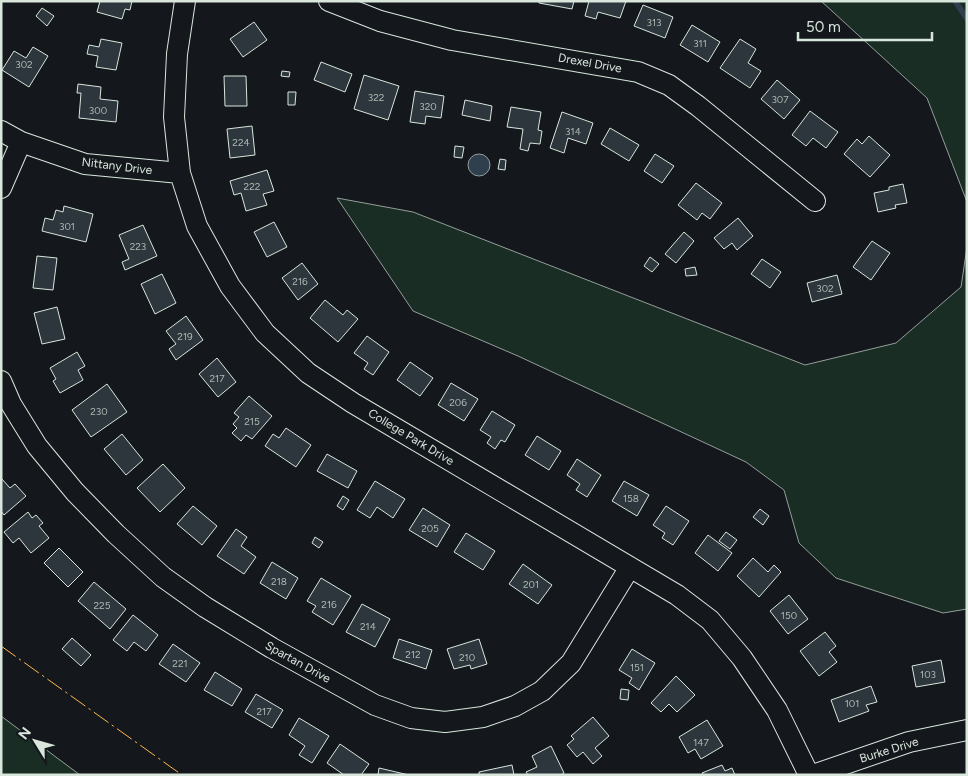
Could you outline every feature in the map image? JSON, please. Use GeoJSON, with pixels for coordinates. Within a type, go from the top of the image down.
{"type":"FeatureCollection","features":[{"type":"Feature","properties":{"kind":"street","name":"College Park Drive"},"geometry":{"type":"LineString","coordinates":[[185,1],[177,54],[175,108],[180,172],[197,226],[230,286],[265,332],[308,373],[352,403],[677,595],[710,620],[742,658],[777,710],[809,775]]}},
{"type":"Feature","properties":{"kind":"street","name":"Drexel Drive"},"geometry":{"type":"LineString","coordinates":[[329,1],[380,21],[452,40],[638,72],[669,85],[698,106],[814,201]]}},
{"type":"Feature","properties":{"kind":"street","name":"Nittany Drive"},"geometry":{"type":"LineString","coordinates":[[1,131],[21,142],[85,164],[180,172]]}},
{"type":"Feature","properties":{"kind":"street"},"geometry":{"type":"LineString","coordinates":[[1,188],[21,142]]}},
{"type":"Feature","properties":{"kind":"street","name":"Spartan Drive"},"geometry":{"type":"LineString","coordinates":[[1,382],[11,404],[37,446],[75,492],[116,534],[163,577],[205,607],[272,648],[375,705],[411,718],[446,722],[483,717],[515,706],[542,691],[571,663],[630,567]]}},
{"type":"Feature","properties":{"kind":"street","name":"Burke Drive"},"geometry":{"type":"LineString","coordinates":[[813,775],[909,742],[967,730]]}},
{"type":"Feature","properties":{"kind":"green space"},"geometry":{"type":"Polygon","coordinates":[[[821,1],[967,1],[967,202],[927,98],[821,1]]]}},
{"type":"Feature","properties":{"kind":"green space"},"geometry":{"type":"Polygon","coordinates":[[[337,198],[413,212],[805,365],[896,343],[961,287],[967,247],[967,609],[943,613],[836,578],[799,543],[784,490],[746,462],[518,356],[413,311],[337,198]]]}},
{"type":"Feature","properties":{"kind":"green space"},"geometry":{"type":"Polygon","coordinates":[[[1,716],[80,775],[1,775],[1,716]]]}},
{"type":"Feature","properties":{"kind":"water"},"geometry":{"type":"Polygon","coordinates":[[[479,154],[487,157],[490,165],[487,173],[479,176],[471,173],[468,165],[471,157],[479,154]]]}},
{"type":"Feature","properties":{"kind":"building"},"geometry":{"type":"Polygon","coordinates":[[[100,1],[132,1],[130,10],[125,9],[122,19],[97,12],[100,1]]]}},
{"type":"Feature","properties":{"kind":"building"},"geometry":{"type":"Polygon","coordinates":[[[539,1],[574,1],[572,9],[539,3],[539,1]]]}},
{"type":"Feature","properties":{"kind":"building"},"geometry":{"type":"Polygon","coordinates":[[[589,1],[626,1],[620,18],[598,12],[596,19],[585,16],[589,1]]]}},
{"type":"Feature","properties":{"kind":"building"},"geometry":{"type":"Polygon","coordinates":[[[643,5],[673,17],[665,38],[634,26],[643,5]]]}},
{"type":"Feature","properties":{"kind":"building"},"geometry":{"type":"Polygon","coordinates":[[[42,8],[54,16],[47,26],[36,16],[42,8]]]}},
{"type":"Feature","properties":{"kind":"building"},"geometry":{"type":"Polygon","coordinates":[[[254,22],[267,40],[243,57],[230,39],[254,22]]]}},
{"type":"Feature","properties":{"kind":"building"},"geometry":{"type":"Polygon","coordinates":[[[692,25],[720,42],[708,62],[680,45],[692,25]]]}},
{"type":"Feature","properties":{"kind":"building"},"geometry":{"type":"Polygon","coordinates":[[[101,39],[122,43],[116,70],[96,67],[98,56],[87,54],[89,45],[99,47],[101,39]]]}},
{"type":"Feature","properties":{"kind":"building"},"geometry":{"type":"Polygon","coordinates":[[[740,39],[756,49],[748,63],[761,71],[750,88],[720,68],[740,39]]]}},
{"type":"Feature","properties":{"kind":"building"},"geometry":{"type":"Polygon","coordinates":[[[33,47],[48,56],[29,87],[2,70],[14,51],[26,58],[33,47]]]}},
{"type":"Feature","properties":{"kind":"building"},"geometry":{"type":"Polygon","coordinates":[[[321,62],[352,74],[345,92],[314,80],[321,62]]]}},
{"type":"Feature","properties":{"kind":"building"},"geometry":{"type":"Polygon","coordinates":[[[282,71],[290,72],[289,77],[281,76],[282,71]]]}},
{"type":"Feature","properties":{"kind":"building"},"geometry":{"type":"Polygon","coordinates":[[[364,75],[399,86],[388,120],[354,109],[364,75]]]}},
{"type":"Feature","properties":{"kind":"building"},"geometry":{"type":"Polygon","coordinates":[[[224,76],[246,76],[247,106],[225,106],[224,76]]]}},
{"type":"Feature","properties":{"kind":"building"},"geometry":{"type":"Polygon","coordinates":[[[777,80],[800,100],[784,119],[761,99],[777,80]]]}},
{"type":"Feature","properties":{"kind":"building"},"geometry":{"type":"Polygon","coordinates":[[[78,84],[101,87],[100,99],[118,101],[116,122],[79,118],[81,93],[77,93],[78,84]]]}},
{"type":"Feature","properties":{"kind":"building"},"geometry":{"type":"Polygon","coordinates":[[[415,91],[444,96],[441,118],[426,116],[425,124],[410,122],[415,91]]]}},
{"type":"Feature","properties":{"kind":"building"},"geometry":{"type":"Polygon","coordinates":[[[288,92],[296,92],[295,105],[288,105],[288,92]]]}},
{"type":"Feature","properties":{"kind":"building"},"geometry":{"type":"Polygon","coordinates":[[[465,100],[492,106],[490,121],[462,115],[465,100]]]}},
{"type":"Feature","properties":{"kind":"building"},"geometry":{"type":"Polygon","coordinates":[[[511,107],[541,112],[538,130],[542,131],[540,144],[530,143],[528,151],[520,149],[523,129],[507,127],[511,107]]]}},
{"type":"Feature","properties":{"kind":"building"},"geometry":{"type":"Polygon","coordinates":[[[810,111],[838,132],[826,148],[813,138],[806,146],[792,135],[810,111]]]}},
{"type":"Feature","properties":{"kind":"building"},"geometry":{"type":"Polygon","coordinates":[[[562,112],[593,123],[586,144],[568,138],[564,153],[550,148],[562,112]]]}},
{"type":"Feature","properties":{"kind":"building"},"geometry":{"type":"Polygon","coordinates":[[[252,126],[255,155],[230,158],[227,129],[252,126]]]}},
{"type":"Feature","properties":{"kind":"building"},"geometry":{"type":"Polygon","coordinates":[[[610,128],[639,145],[629,161],[601,144],[610,128]]]}},
{"type":"Feature","properties":{"kind":"building"},"geometry":{"type":"Polygon","coordinates":[[[869,136],[890,155],[870,177],[844,154],[857,139],[862,144],[869,136]]]}},
{"type":"Feature","properties":{"kind":"building"},"geometry":{"type":"Polygon","coordinates":[[[455,146],[464,147],[462,158],[454,157],[455,146]]]}},
{"type":"Feature","properties":{"kind":"building"},"geometry":{"type":"Polygon","coordinates":[[[655,154],[674,166],[662,183],[644,171],[655,154]]]}},
{"type":"Feature","properties":{"kind":"building"},"geometry":{"type":"Polygon","coordinates":[[[500,159],[506,160],[505,170],[498,169],[500,159]]]}},
{"type":"Feature","properties":{"kind":"building"},"geometry":{"type":"Polygon","coordinates":[[[267,170],[274,191],[263,194],[267,205],[246,211],[241,193],[234,195],[230,181],[267,170]]]}},
{"type":"Feature","properties":{"kind":"building"},"geometry":{"type":"Polygon","coordinates":[[[696,183],[722,203],[710,219],[702,213],[697,220],[678,205],[696,183]]]}},
{"type":"Feature","properties":{"kind":"building"},"geometry":{"type":"Polygon","coordinates":[[[903,184],[907,203],[895,205],[896,208],[878,212],[874,193],[889,190],[889,187],[903,184]]]}},
{"type":"Feature","properties":{"kind":"building"},"geometry":{"type":"Polygon","coordinates":[[[64,206],[93,214],[86,242],[42,231],[45,218],[53,220],[56,210],[63,212],[64,206]]]}},
{"type":"Feature","properties":{"kind":"building"},"geometry":{"type":"Polygon","coordinates":[[[738,218],[753,236],[737,250],[732,243],[724,249],[714,238],[738,218]]]}},
{"type":"Feature","properties":{"kind":"building"},"geometry":{"type":"Polygon","coordinates":[[[274,222],[287,247],[267,257],[254,232],[274,222]]]}},
{"type":"Feature","properties":{"kind":"building"},"geometry":{"type":"Polygon","coordinates":[[[143,225],[157,256],[125,270],[122,262],[129,259],[119,235],[143,225]]]}},
{"type":"Feature","properties":{"kind":"building"},"geometry":{"type":"Polygon","coordinates":[[[684,232],[694,241],[676,263],[665,254],[684,232]]]}},
{"type":"Feature","properties":{"kind":"building"},"geometry":{"type":"Polygon","coordinates":[[[872,241],[890,253],[871,280],[853,267],[872,241]]]}},
{"type":"Feature","properties":{"kind":"building"},"geometry":{"type":"Polygon","coordinates":[[[37,256],[57,258],[53,290],[33,288],[37,256]]]}},
{"type":"Feature","properties":{"kind":"building"},"geometry":{"type":"Polygon","coordinates":[[[650,257],[659,264],[652,272],[644,266],[650,257]]]}},
{"type":"Feature","properties":{"kind":"building"},"geometry":{"type":"Polygon","coordinates":[[[762,259],[781,272],[770,288],[751,274],[762,259]]]}},
{"type":"Feature","properties":{"kind":"building"},"geometry":{"type":"Polygon","coordinates":[[[302,263],[318,284],[298,300],[282,278],[302,263]]]}},
{"type":"Feature","properties":{"kind":"building"},"geometry":{"type":"Polygon","coordinates":[[[695,267],[697,275],[686,276],[685,269],[695,267]]]}},
{"type":"Feature","properties":{"kind":"building"},"geometry":{"type":"Polygon","coordinates":[[[162,274],[176,303],[155,314],[141,284],[162,274]]]}},
{"type":"Feature","properties":{"kind":"building"},"geometry":{"type":"Polygon","coordinates":[[[837,275],[842,294],[812,302],[807,283],[837,275]]]}},
{"type":"Feature","properties":{"kind":"building"},"geometry":{"type":"Polygon","coordinates":[[[325,300],[343,315],[347,310],[358,319],[338,342],[310,318],[325,300]]]}},
{"type":"Feature","properties":{"kind":"building"},"geometry":{"type":"Polygon","coordinates":[[[57,307],[65,339],[42,344],[34,313],[57,307]]]}},
{"type":"Feature","properties":{"kind":"building"},"geometry":{"type":"Polygon","coordinates":[[[186,316],[203,340],[176,360],[169,349],[176,344],[166,331],[186,316]]]}},
{"type":"Feature","properties":{"kind":"building"},"geometry":{"type":"Polygon","coordinates":[[[367,336],[389,352],[373,375],[364,369],[368,363],[354,353],[367,336]]]}},
{"type":"Feature","properties":{"kind":"building"},"geometry":{"type":"Polygon","coordinates":[[[77,352],[85,366],[78,370],[83,380],[60,393],[53,381],[56,379],[50,368],[77,352]]]}},
{"type":"Feature","properties":{"kind":"building"},"geometry":{"type":"Polygon","coordinates":[[[217,358],[236,382],[218,397],[199,374],[217,358]]]}},
{"type":"Feature","properties":{"kind":"building"},"geometry":{"type":"Polygon","coordinates":[[[410,362],[433,378],[420,396],[397,380],[410,362]]]}},
{"type":"Feature","properties":{"kind":"building"},"geometry":{"type":"Polygon","coordinates":[[[451,383],[478,399],[464,421],[438,405],[451,383]]]}},
{"type":"Feature","properties":{"kind":"building"},"geometry":{"type":"Polygon","coordinates":[[[107,384],[127,412],[91,437],[72,410],[107,384]]]}},
{"type":"Feature","properties":{"kind":"building"},"geometry":{"type":"Polygon","coordinates":[[[249,396],[272,416],[252,439],[246,435],[241,441],[232,433],[237,428],[233,424],[239,417],[234,413],[249,396]]]}},
{"type":"Feature","properties":{"kind":"building"},"geometry":{"type":"Polygon","coordinates":[[[492,411],[515,425],[505,442],[501,440],[495,449],[487,443],[491,437],[480,430],[492,411]]]}},
{"type":"Feature","properties":{"kind":"building"},"geometry":{"type":"Polygon","coordinates":[[[286,428],[311,445],[296,467],[265,446],[273,434],[279,438],[286,428]]]}},
{"type":"Feature","properties":{"kind":"building"},"geometry":{"type":"Polygon","coordinates":[[[122,434],[143,460],[126,475],[104,449],[122,434]]]}},
{"type":"Feature","properties":{"kind":"building"},"geometry":{"type":"Polygon","coordinates":[[[537,436],[561,451],[549,470],[525,455],[537,436]]]}},
{"type":"Feature","properties":{"kind":"building"},"geometry":{"type":"Polygon","coordinates":[[[327,454],[357,471],[348,488],[317,471],[327,454]]]}},
{"type":"Feature","properties":{"kind":"building"},"geometry":{"type":"Polygon","coordinates":[[[577,459],[601,475],[587,497],[576,490],[580,484],[567,475],[577,459]]]}},
{"type":"Feature","properties":{"kind":"building"},"geometry":{"type":"Polygon","coordinates":[[[163,464],[185,488],[160,512],[137,488],[163,464]]]}},
{"type":"Feature","properties":{"kind":"building"},"geometry":{"type":"Polygon","coordinates":[[[1,478],[10,488],[15,484],[26,496],[4,515],[1,511],[1,478]]]}},
{"type":"Feature","properties":{"kind":"building"},"geometry":{"type":"Polygon","coordinates":[[[375,481],[405,499],[393,518],[377,507],[370,518],[357,510],[375,481]]]}},
{"type":"Feature","properties":{"kind":"building"},"geometry":{"type":"Polygon","coordinates":[[[624,481],[649,495],[637,516],[612,501],[624,481]]]}},
{"type":"Feature","properties":{"kind":"building"},"geometry":{"type":"Polygon","coordinates":[[[343,496],[349,500],[343,510],[337,506],[343,496]]]}},
{"type":"Feature","properties":{"kind":"building"},"geometry":{"type":"Polygon","coordinates":[[[193,506],[217,526],[202,545],[177,524],[193,506]]]}},
{"type":"Feature","properties":{"kind":"building"},"geometry":{"type":"Polygon","coordinates":[[[666,506],[689,521],[673,545],[662,538],[665,533],[653,525],[666,506]]]}},
{"type":"Feature","properties":{"kind":"building"},"geometry":{"type":"Polygon","coordinates":[[[423,508],[450,525],[437,547],[409,530],[423,508]]]}},
{"type":"Feature","properties":{"kind":"building"},"geometry":{"type":"Polygon","coordinates":[[[760,509],[769,516],[763,525],[753,517],[760,509]]]}},
{"type":"Feature","properties":{"kind":"building"},"geometry":{"type":"Polygon","coordinates":[[[28,512],[32,518],[36,515],[43,523],[39,526],[49,538],[31,553],[19,538],[13,543],[4,532],[28,512]]]}},
{"type":"Feature","properties":{"kind":"building"},"geometry":{"type":"Polygon","coordinates":[[[236,529],[247,537],[241,546],[256,557],[244,574],[217,556],[236,529]]]}},
{"type":"Feature","properties":{"kind":"building"},"geometry":{"type":"Polygon","coordinates":[[[726,532],[737,540],[730,549],[719,541],[726,532]]]}},
{"type":"Feature","properties":{"kind":"building"},"geometry":{"type":"Polygon","coordinates":[[[466,533],[495,551],[483,570],[454,552],[466,533]]]}},
{"type":"Feature","properties":{"kind":"building"},"geometry":{"type":"Polygon","coordinates":[[[708,535],[732,553],[718,571],[695,553],[708,535]]]}},
{"type":"Feature","properties":{"kind":"building"},"geometry":{"type":"Polygon","coordinates":[[[315,537],[323,542],[319,548],[312,543],[315,537]]]}},
{"type":"Feature","properties":{"kind":"building"},"geometry":{"type":"Polygon","coordinates":[[[59,548],[83,572],[68,587],[44,563],[59,548]]]}},
{"type":"Feature","properties":{"kind":"building"},"geometry":{"type":"Polygon","coordinates":[[[753,558],[768,572],[774,565],[781,572],[759,597],[737,576],[753,558]]]}},
{"type":"Feature","properties":{"kind":"building"},"geometry":{"type":"Polygon","coordinates":[[[272,562],[298,578],[286,599],[260,583],[272,562]]]}},
{"type":"Feature","properties":{"kind":"building"},"geometry":{"type":"Polygon","coordinates":[[[523,564],[552,585],[538,604],[509,584],[523,564]]]}},
{"type":"Feature","properties":{"kind":"building"},"geometry":{"type":"Polygon","coordinates":[[[321,578],[351,596],[333,625],[312,612],[316,606],[307,601],[321,578]]]}},
{"type":"Feature","properties":{"kind":"building"},"geometry":{"type":"Polygon","coordinates":[[[94,582],[126,609],[110,629],[78,601],[94,582]]]}},
{"type":"Feature","properties":{"kind":"building"},"geometry":{"type":"Polygon","coordinates":[[[789,595],[808,619],[788,634],[770,611],[789,595]]]}},
{"type":"Feature","properties":{"kind":"building"},"geometry":{"type":"Polygon","coordinates":[[[362,604],[390,619],[375,647],[346,632],[362,604]]]}},
{"type":"Feature","properties":{"kind":"building"},"geometry":{"type":"Polygon","coordinates":[[[133,615],[158,635],[146,651],[134,642],[127,651],[113,640],[133,615]]]}},
{"type":"Feature","properties":{"kind":"building"},"geometry":{"type":"Polygon","coordinates":[[[825,632],[836,646],[829,652],[837,662],[819,676],[800,651],[825,632]]]}},
{"type":"Feature","properties":{"kind":"building"},"geometry":{"type":"Polygon","coordinates":[[[72,638],[91,655],[81,666],[62,649],[72,638]]]}},
{"type":"Feature","properties":{"kind":"building"},"geometry":{"type":"Polygon","coordinates":[[[399,639],[432,650],[426,669],[393,658],[399,639]]]}},
{"type":"Feature","properties":{"kind":"building"},"geometry":{"type":"Polygon","coordinates":[[[479,639],[487,664],[471,669],[470,665],[454,669],[447,649],[479,639]]]}},
{"type":"Feature","properties":{"kind":"building"},"geometry":{"type":"Polygon","coordinates":[[[173,644],[200,663],[186,682],[159,664],[173,644]]]}},
{"type":"Feature","properties":{"kind":"building"},"geometry":{"type":"Polygon","coordinates":[[[632,649],[655,663],[639,690],[629,683],[632,678],[619,670],[632,649]]]}},
{"type":"Feature","properties":{"kind":"building"},"geometry":{"type":"Polygon","coordinates":[[[941,660],[945,682],[916,687],[912,666],[941,660]]]}},
{"type":"Feature","properties":{"kind":"building"},"geometry":{"type":"Polygon","coordinates":[[[215,672],[242,689],[232,706],[204,690],[215,672]]]}},
{"type":"Feature","properties":{"kind":"building"},"geometry":{"type":"Polygon","coordinates":[[[676,676],[695,695],[677,712],[669,704],[661,712],[651,703],[676,676]]]}},
{"type":"Feature","properties":{"kind":"building"},"geometry":{"type":"Polygon","coordinates":[[[871,686],[877,702],[866,705],[869,711],[839,722],[831,700],[871,686]]]}},
{"type":"Feature","properties":{"kind":"building"},"geometry":{"type":"Polygon","coordinates":[[[621,689],[629,690],[628,700],[620,699],[621,689]]]}},
{"type":"Feature","properties":{"kind":"building"},"geometry":{"type":"Polygon","coordinates":[[[256,694],[283,710],[272,728],[245,712],[256,694]]]}},
{"type":"Feature","properties":{"kind":"building"},"geometry":{"type":"Polygon","coordinates":[[[593,717],[609,736],[595,748],[602,756],[593,764],[583,752],[577,757],[567,745],[574,739],[571,736],[593,717]]]}},
{"type":"Feature","properties":{"kind":"building"},"geometry":{"type":"Polygon","coordinates":[[[299,718],[329,736],[312,763],[299,755],[305,746],[289,735],[299,718]]]}},
{"type":"Feature","properties":{"kind":"building"},"geometry":{"type":"Polygon","coordinates":[[[707,720],[723,746],[701,759],[695,749],[688,753],[679,737],[707,720]]]}},
{"type":"Feature","properties":{"kind":"building"},"geometry":{"type":"Polygon","coordinates":[[[340,744],[369,764],[361,775],[344,775],[327,763],[340,744]]]}},
{"type":"Feature","properties":{"kind":"building"},"geometry":{"type":"Polygon","coordinates":[[[551,746],[564,773],[561,775],[528,775],[526,772],[537,767],[532,756],[551,746]]]}},
{"type":"Feature","properties":{"kind":"building"},"geometry":{"type":"Polygon","coordinates":[[[512,765],[514,775],[479,775],[479,772],[512,765]]]}},
{"type":"Feature","properties":{"kind":"building"},"geometry":{"type":"Polygon","coordinates":[[[722,765],[725,771],[732,768],[735,775],[703,775],[702,773],[722,765]]]}},
{"type":"Feature","properties":{"kind":"building"},"geometry":{"type":"Polygon","coordinates":[[[379,768],[409,775],[378,775],[379,768]]]}},
{"type":"Feature","properties":{"kind":"waterway"},"geometry":{"type":"LineString","coordinates":[[955,1],[967,19]]}},
{"type":"Feature","properties":{"kind":"power"},"geometry":{"type":"LineString","coordinates":[[1,646],[182,775]]}}]}
